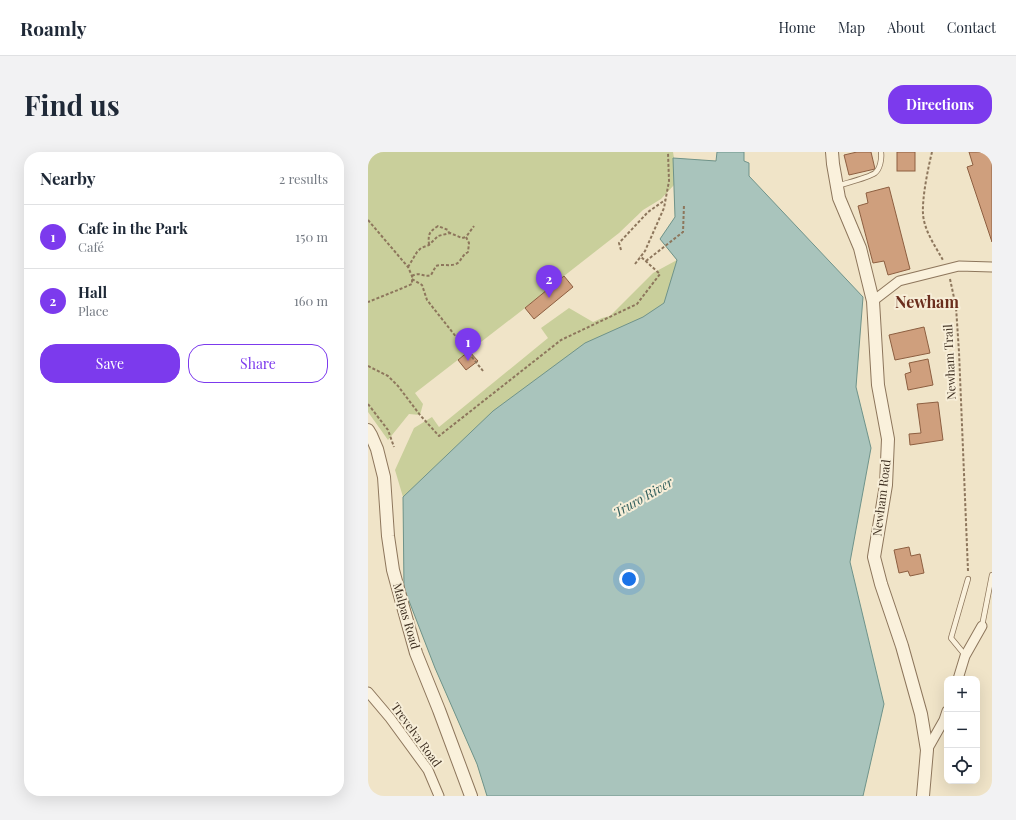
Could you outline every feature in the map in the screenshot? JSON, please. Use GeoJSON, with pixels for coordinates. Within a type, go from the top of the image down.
{"type":"FeatureCollection","features":[{"type":"Feature","properties":{"kind":"street","name":"Newham Road"},"geometry":{"type":"LineString","coordinates":[[832,152],[839,198],[860,248],[873,301],[878,385],[888,439],[886,484],[874,557],[881,584],[902,646],[920,714],[927,750],[923,796]]}},
{"type":"Feature","properties":{"kind":"street"},"geometry":{"type":"LineString","coordinates":[[873,301],[899,281],[958,266],[992,267]]}},
{"type":"Feature","properties":{"kind":"street","name":"Malpas Road"},"geometry":{"type":"LineString","coordinates":[[368,430],[371,435],[373,449],[385,485],[388,536],[393,570],[416,653],[471,796]]}},
{"type":"Feature","properties":{"kind":"street"},"geometry":{"type":"LineString","coordinates":[[959,676],[965,656],[982,626]]}},
{"type":"Feature","properties":{"kind":"street","name":"Trevelva Road"},"geometry":{"type":"LineString","coordinates":[[368,692],[390,718],[428,770],[439,796]]}},
{"type":"Feature","properties":{"kind":"street"},"geometry":{"type":"LineString","coordinates":[[927,750],[944,720],[947,712]]}},
{"type":"Feature","properties":{"kind":"lane"},"geometry":{"type":"LineString","coordinates":[[837,186],[875,173],[879,167],[882,157],[881,152]]}},
{"type":"Feature","properties":{"kind":"lane"},"geometry":{"type":"LineString","coordinates":[[982,626],[992,575]]}},
{"type":"Feature","properties":{"kind":"lane"},"geometry":{"type":"LineString","coordinates":[[965,656],[951,638],[968,579]]}},
{"type":"Feature","properties":{"kind":"path"},"geometry":{"type":"LineString","coordinates":[[635,264],[645,251],[664,208],[669,181],[668,152]]}},
{"type":"Feature","properties":{"kind":"path","name":"Newham Trail"},"geometry":{"type":"LineString","coordinates":[[932,152],[924,194],[923,215],[928,234],[948,269],[956,307],[968,579]]}},
{"type":"Feature","properties":{"kind":"path"},"geometry":{"type":"LineString","coordinates":[[621,250],[619,243],[648,212],[665,200]]}},
{"type":"Feature","properties":{"kind":"path"},"geometry":{"type":"LineString","coordinates":[[646,261],[683,232],[684,205]]}},
{"type":"Feature","properties":{"kind":"path"},"geometry":{"type":"LineString","coordinates":[[368,220],[408,267],[412,276],[412,284],[368,302]]}},
{"type":"Feature","properties":{"kind":"path"},"geometry":{"type":"LineString","coordinates":[[429,245],[429,233],[438,226],[448,230],[450,233],[466,238]]}},
{"type":"Feature","properties":{"kind":"path"},"geometry":{"type":"LineString","coordinates":[[466,238],[474,226]]}},
{"type":"Feature","properties":{"kind":"path"},"geometry":{"type":"LineString","coordinates":[[408,267],[421,248],[429,245],[438,236],[450,233]]}},
{"type":"Feature","properties":{"kind":"path"},"geometry":{"type":"LineString","coordinates":[[412,276],[418,274],[428,277],[431,275],[436,266],[447,266],[459,262],[463,255],[468,252],[469,243],[466,238]]}},
{"type":"Feature","properties":{"kind":"path"},"geometry":{"type":"LineString","coordinates":[[368,366],[388,376],[398,386],[420,416],[439,436],[561,340],[637,304],[660,274],[640,256]]}},
{"type":"Feature","properties":{"kind":"path"},"geometry":{"type":"LineString","coordinates":[[412,279],[422,285],[427,300],[482,371]]}},
{"type":"Feature","properties":{"kind":"path"},"geometry":{"type":"LineString","coordinates":[[368,404],[388,430],[394,447]]}},
{"type":"Feature","properties":{"kind":"green space"},"geometry":{"type":"Polygon","coordinates":[[[368,152],[673,152],[674,158],[716,161],[487,796],[477,764],[435,668],[404,588],[403,497],[395,470],[414,428],[432,417],[439,427],[548,338],[541,328],[569,308],[593,322],[610,316],[653,273],[677,260],[660,239],[675,217],[674,185],[661,199],[643,210],[619,233],[415,393],[423,404],[420,415],[409,414],[388,440],[368,412],[368,152]]]}},
{"type":"Feature","properties":{"kind":"water","name":"Truro River"},"geometry":{"type":"Polygon","coordinates":[[[717,152],[744,152],[744,161],[749,163],[749,176],[863,297],[856,387],[871,448],[850,562],[884,704],[863,796],[487,796],[477,764],[435,668],[404,588],[403,497],[493,411],[585,343],[643,317],[664,303],[677,260],[660,239],[675,217],[673,158],[716,161],[717,152]]]}},
{"type":"Feature","properties":{"kind":"building"},"geometry":{"type":"Polygon","coordinates":[[[857,152],[871,152],[875,169],[849,175],[844,155],[857,152]]]}},
{"type":"Feature","properties":{"kind":"building"},"geometry":{"type":"Polygon","coordinates":[[[897,152],[915,152],[915,171],[897,171],[897,152]]]}},
{"type":"Feature","properties":{"kind":"building"},"geometry":{"type":"Polygon","coordinates":[[[969,152],[992,152],[992,242],[967,167],[973,165],[969,152]]]}},
{"type":"Feature","properties":{"kind":"building"},"geometry":{"type":"Polygon","coordinates":[[[889,187],[910,269],[888,275],[884,261],[873,263],[858,206],[868,203],[866,193],[889,187]]]}},
{"type":"Feature","properties":{"kind":"building"},"geometry":{"type":"Polygon","coordinates":[[[564,276],[573,287],[534,319],[525,308],[564,276]]]}},
{"type":"Feature","properties":{"kind":"building"},"geometry":{"type":"Polygon","coordinates":[[[924,327],[930,353],[895,360],[889,335],[924,327]]]}},
{"type":"Feature","properties":{"kind":"building"},"geometry":{"type":"Polygon","coordinates":[[[469,351],[478,361],[466,370],[458,360],[469,351]]]}},
{"type":"Feature","properties":{"kind":"building"},"geometry":{"type":"Polygon","coordinates":[[[928,359],[933,385],[908,390],[905,374],[911,372],[909,363],[928,359]]]}},
{"type":"Feature","properties":{"kind":"building"},"geometry":{"type":"Polygon","coordinates":[[[938,402],[943,440],[910,445],[909,434],[921,433],[917,404],[938,402]]]}},
{"type":"Feature","properties":{"kind":"building"},"geometry":{"type":"Polygon","coordinates":[[[909,547],[911,556],[920,554],[924,573],[910,576],[908,571],[899,573],[894,550],[909,547]]]}},
{"type":"Feature","properties":{"kind":"place","name":"Hall"},"geometry":{"type":"Point","coordinates":[549,298]}},
{"type":"Feature","properties":{"kind":"place","name":"Cafe in the Park"},"geometry":{"type":"Point","coordinates":[468,361]}},
{"type":"Feature","properties":{"kind":"district","name":"Newham"},"geometry":{"type":"Point","coordinates":[927,302]}}]}
